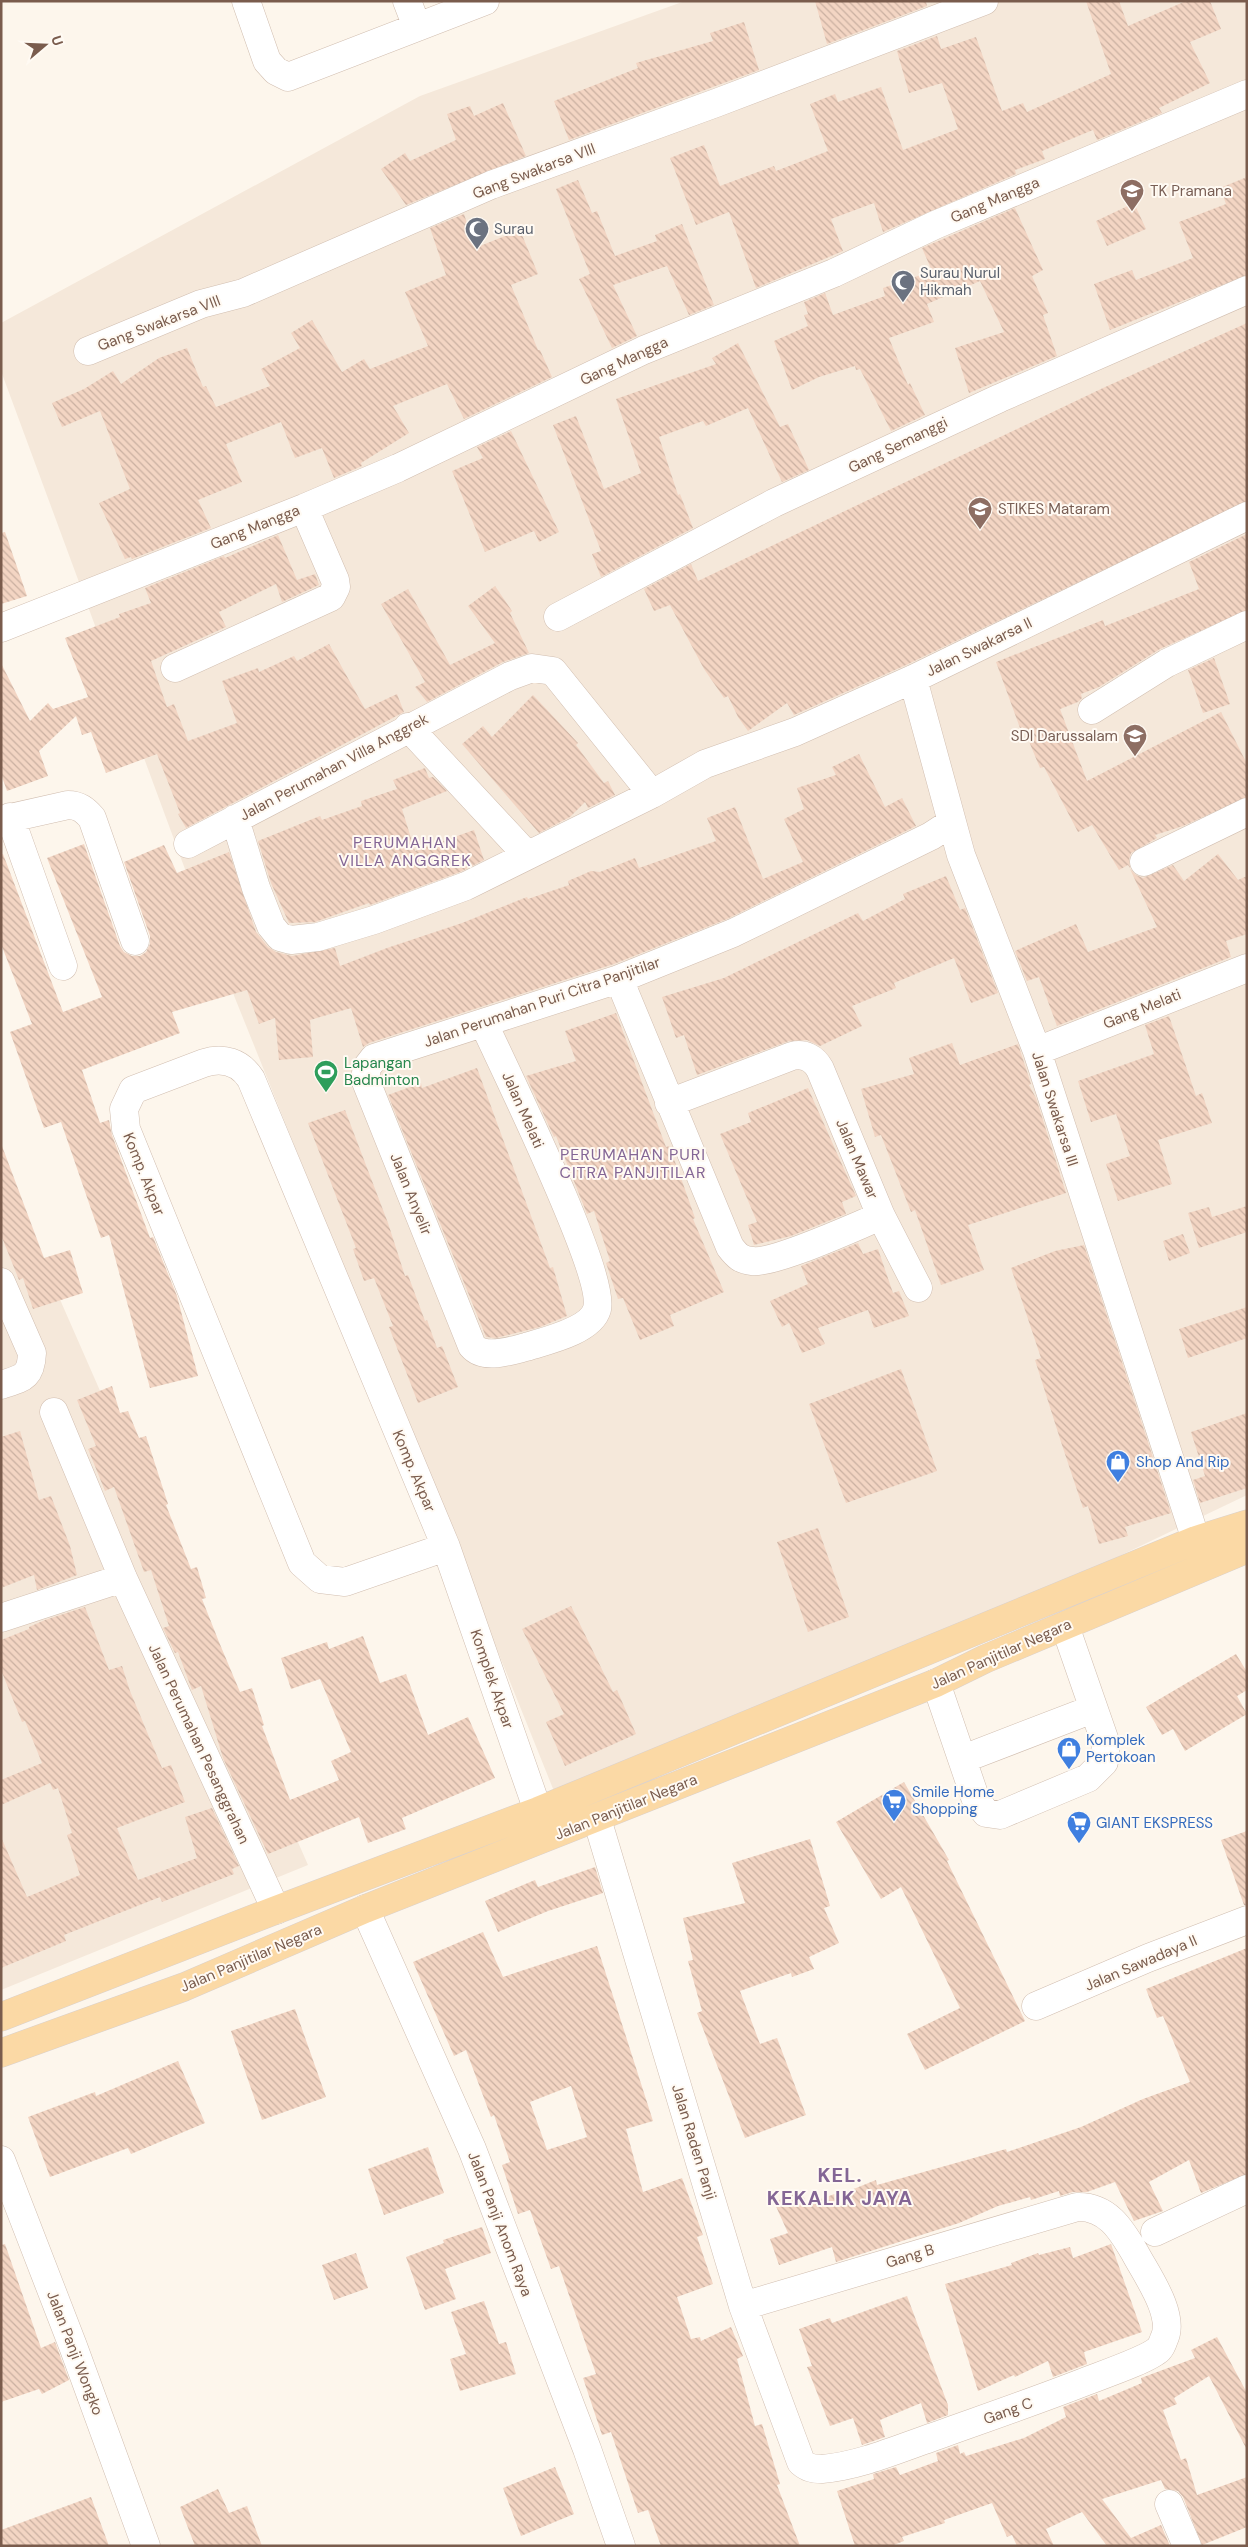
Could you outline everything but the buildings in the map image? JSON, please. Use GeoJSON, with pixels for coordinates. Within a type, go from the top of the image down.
{"type":"FeatureCollection","features":[{"type":"Feature","properties":{"kind":"main road"},"geometry":{"type":"LineString","coordinates":[[1,2017],[538,1811],[1196,1540],[1247,1524]]}},
{"type":"Feature","properties":{"kind":"main road","name":"Jalan Panjitilar Negara"},"geometry":{"type":"LineString","coordinates":[[1,2053],[184,1987],[365,1909],[597,1819],[936,1683],[985,1659],[1247,1549]]}},
{"type":"Feature","properties":{"kind":"main road"},"geometry":{"type":"LineString","coordinates":[[774,1715],[786,1742]]}},
{"type":"Feature","properties":{"kind":"street"},"geometry":{"type":"LineString","coordinates":[[246,1],[267,61],[276,70],[288,77],[485,1]]}},
{"type":"Feature","properties":{"kind":"street"},"geometry":{"type":"LineString","coordinates":[[407,1],[416,27]]}},
{"type":"Feature","properties":{"kind":"street","name":"Gang Swakarsa VIII"},"geometry":{"type":"LineString","coordinates":[[88,350],[201,304],[243,293],[491,185],[707,107],[984,1]]}},
{"type":"Feature","properties":{"kind":"street","name":"Gang Mangga"},"geometry":{"type":"LineString","coordinates":[[1,628],[304,508],[398,468],[644,350],[834,273],[936,225],[1247,94]]}},
{"type":"Feature","properties":{"kind":"street","name":"Gang Semanggi"},"geometry":{"type":"LineString","coordinates":[[558,616],[774,503],[1000,398],[1247,290]]}},
{"type":"Feature","properties":{"kind":"street"},"geometry":{"type":"LineString","coordinates":[[175,668],[331,597],[336,587],[335,580],[304,508]]}},
{"type":"Feature","properties":{"kind":"street","name":"Jalan Swakarsa II"},"geometry":{"type":"LineString","coordinates":[[706,764],[796,732],[913,679],[1247,516]]}},
{"type":"Feature","properties":{"kind":"street"},"geometry":{"type":"LineString","coordinates":[[1092,710],[1167,664],[1247,625]]}},
{"type":"Feature","properties":{"kind":"street","name":"Jalan Perumahan Villa Anggrek"},"geometry":{"type":"LineString","coordinates":[[652,794],[553,671],[545,668],[532,668],[510,676],[408,727],[235,819],[256,888],[271,926],[280,938],[291,940],[318,937],[374,920],[466,886],[652,794],[706,764]]}},
{"type":"Feature","properties":{"kind":"street","name":"Jalan Swakarsa III"},"geometry":{"type":"LineString","coordinates":[[913,679],[961,855],[1037,1051],[1196,1540]]}},
{"type":"Feature","properties":{"kind":"street"},"geometry":{"type":"LineString","coordinates":[[408,727],[527,855]]}},
{"type":"Feature","properties":{"kind":"street"},"geometry":{"type":"LineString","coordinates":[[63,966],[6,819],[68,805],[75,805],[87,811],[92,818],[136,941]]}},
{"type":"Feature","properties":{"kind":"street"},"geometry":{"type":"LineString","coordinates":[[1144,862],[1247,812]]}},
{"type":"Feature","properties":{"kind":"street"},"geometry":{"type":"LineString","coordinates":[[188,844],[235,819]]}},
{"type":"Feature","properties":{"kind":"street","name":"Jalan Perumahan Puri Citra Panjitilar"},"geometry":{"type":"LineString","coordinates":[[374,1058],[619,979],[733,933],[931,836],[951,824]]}},
{"type":"Feature","properties":{"kind":"street","name":"Gang Melati"},"geometry":{"type":"LineString","coordinates":[[1037,1051],[1247,968]]}},
{"type":"Feature","properties":{"kind":"street","name":"Jalan Mawar"},"geometry":{"type":"LineString","coordinates":[[619,979],[669,1102],[730,1247],[738,1258],[754,1262],[790,1252],[881,1216],[820,1069],[810,1058],[800,1055],[792,1056],[669,1102]]}},
{"type":"Feature","properties":{"kind":"street","name":"Jalan Melati"},"geometry":{"type":"LineString","coordinates":[[466,1331],[477,1352],[486,1354],[524,1347],[565,1335],[590,1322],[597,1309],[596,1294],[574,1223],[484,1024]]}},
{"type":"Feature","properties":{"kind":"street","name":"Jalan Anyelir"},"geometry":{"type":"LineString","coordinates":[[374,1058],[367,1067],[365,1079],[466,1331]]}},
{"type":"Feature","properties":{"kind":"street","name":"Komp. Akpar"},"geometry":{"type":"LineString","coordinates":[[222,1060],[234,1063],[248,1075],[446,1547],[339,1583],[320,1579],[302,1563],[126,1129],[124,1109],[133,1090],[210,1061],[222,1060]]}},
{"type":"Feature","properties":{"kind":"street"},"geometry":{"type":"LineString","coordinates":[[881,1216],[918,1288]]}},
{"type":"Feature","properties":{"kind":"street"},"geometry":{"type":"LineString","coordinates":[[1,1282],[32,1353],[31,1366],[22,1378],[1,1385]]}},
{"type":"Feature","properties":{"kind":"street","name":"Jalan Perumahan Pesanggrahan"},"geometry":{"type":"LineString","coordinates":[[54,1412],[123,1578],[276,1910]]}},
{"type":"Feature","properties":{"kind":"street","name":"Komplek Akpar"},"geometry":{"type":"LineString","coordinates":[[446,1547],[538,1811]]}},
{"type":"Feature","properties":{"kind":"street"},"geometry":{"type":"LineString","coordinates":[[1,1618],[123,1578]]}},
{"type":"Feature","properties":{"kind":"street"},"geometry":{"type":"LineString","coordinates":[[936,1683],[976,1800],[986,1814],[1000,1815],[1088,1778],[1104,1762],[1106,1744],[1065,1626]]}},
{"type":"Feature","properties":{"kind":"street"},"geometry":{"type":"LineString","coordinates":[[962,1759],[1093,1709]]}},
{"type":"Feature","properties":{"kind":"street","name":"Jalan Raden Panji"},"geometry":{"type":"LineString","coordinates":[[597,1819],[743,2306],[801,2462]]}},
{"type":"Feature","properties":{"kind":"street","name":"Jalan Panji Anom Raya"},"geometry":{"type":"LineString","coordinates":[[365,1909],[472,2149],[587,2450],[621,2546]]}},
{"type":"Feature","properties":{"kind":"street","name":"Jalan Sawadaya II"},"geometry":{"type":"LineString","coordinates":[[1036,2006],[1148,1958],[1247,1920]]}},
{"type":"Feature","properties":{"kind":"street","name":"Jalan Panji Wongko"},"geometry":{"type":"LineString","coordinates":[[1,2160],[73,2346],[146,2546]]}},
{"type":"Feature","properties":{"kind":"street"},"geometry":{"type":"LineString","coordinates":[[1156,2232],[1247,2189]]}},
{"type":"Feature","properties":{"kind":"street","name":"Gang B"},"geometry":{"type":"LineString","coordinates":[[743,2306],[1077,2206]]}},
{"type":"Feature","properties":{"kind":"street","name":"Gang C"},"geometry":{"type":"LineString","coordinates":[[801,2462],[807,2467],[822,2468],[889,2452],[1019,2407],[1131,2363],[1159,2349],[1166,2337],[1168,2324],[1159,2298],[1128,2242],[1106,2214],[1098,2209],[1077,2206]]}},
{"type":"Feature","properties":{"kind":"street"},"geometry":{"type":"LineString","coordinates":[[1169,2504],[1187,2546]]}},
{"type":"Feature","properties":{"kind":"shaded area"},"geometry":{"type":"Polygon","coordinates":[[[685,1],[1247,1],[1247,1495],[566,1821],[206,926],[1,371],[1,323],[420,96],[685,1]]]}},
{"type":"Feature","properties":{"kind":"shaded area"},"geometry":{"type":"Polygon","coordinates":[[[1,1165],[308,1865],[1,1990],[1,1165]]]}},
{"type":"Feature","properties":{"kind":"place","name":"TK Pramana"},"geometry":{"type":"Point","coordinates":[1132,212]}},
{"type":"Feature","properties":{"kind":"place","name":"Surau"},"geometry":{"type":"Point","coordinates":[477,250]}},
{"type":"Feature","properties":{"kind":"place","name":"Surau Nurul Hikmah"},"geometry":{"type":"Point","coordinates":[903,303]}},
{"type":"Feature","properties":{"kind":"place","name":"STIKES Mataram"},"geometry":{"type":"Point","coordinates":[980,530]}},
{"type":"Feature","properties":{"kind":"place","name":"SDI Darussalam"},"geometry":{"type":"Point","coordinates":[1135,757]}},
{"type":"Feature","properties":{"kind":"place","name":"Lapangan Badminton"},"geometry":{"type":"Point","coordinates":[326,1093]}},
{"type":"Feature","properties":{"kind":"place","name":"Shop And Rip"},"geometry":{"type":"Point","coordinates":[1118,1483]}},
{"type":"Feature","properties":{"kind":"place","name":"Komplek Pertokoan"},"geometry":{"type":"Point","coordinates":[1069,1770]}},
{"type":"Feature","properties":{"kind":"place","name":"Smile Home Shopping"},"geometry":{"type":"Point","coordinates":[894,1822]}},
{"type":"Feature","properties":{"kind":"place","name":"GIANT EKSPRESS"},"geometry":{"type":"Point","coordinates":[1079,1844]}},
{"type":"Feature","properties":{"kind":"district","name":"PERUMAHAN VILLA ANGGREK"},"geometry":{"type":"Point","coordinates":[405,851]}},
{"type":"Feature","properties":{"kind":"district","name":"PERUMAHAN PURI CITRA PANJITILAR"},"geometry":{"type":"Point","coordinates":[633,1163]}},
{"type":"Feature","properties":{"kind":"district","name":"KEL. KEKALIK JAYA"},"geometry":{"type":"Point","coordinates":[840,2186]}}]}
